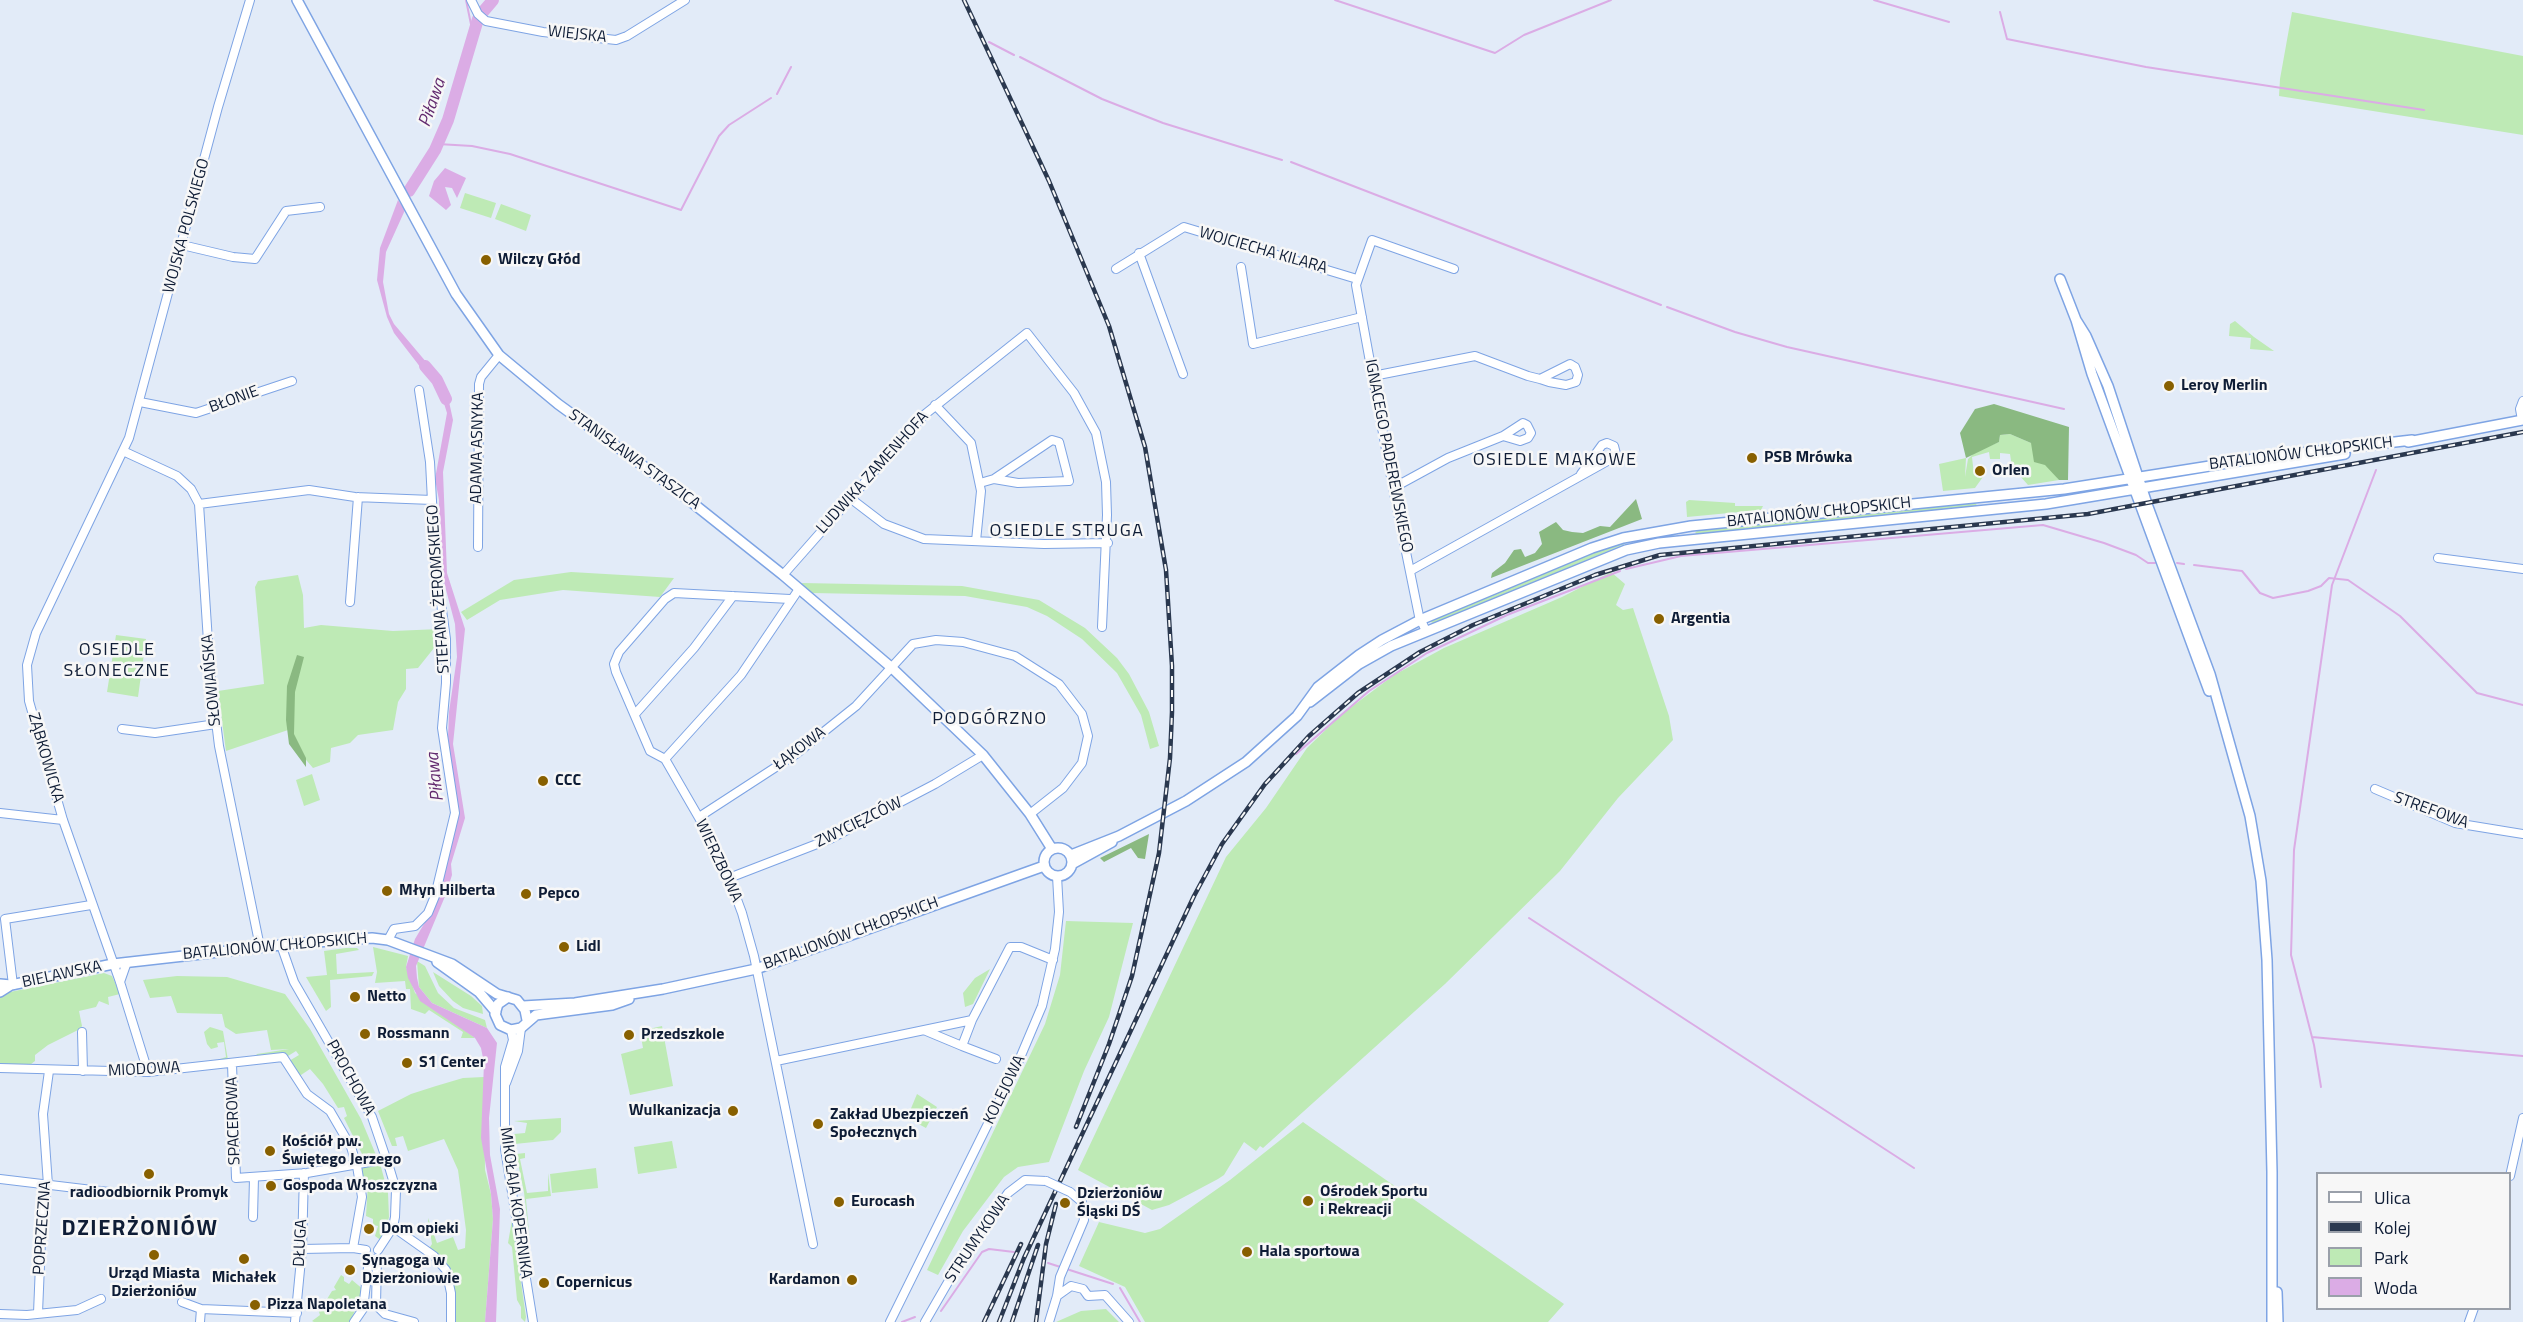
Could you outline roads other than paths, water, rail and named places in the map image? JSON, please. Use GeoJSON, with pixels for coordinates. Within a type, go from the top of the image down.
{"type":"FeatureCollection","features":[{"type":"Feature","properties":{"kind":"main road","name":"STANISŁAWA STASZICA"},"geometry":{"type":"LineString","coordinates":[[297,2],[456,294],[499,356],[558,404],[675,489],[783,574],[892,668],[983,755],[1030,814],[1052,849]]}},
{"type":"Feature","properties":{"kind":"main road"},"geometry":{"type":"LineString","coordinates":[[2060,279],[2076,320],[2094,352],[2108,386],[2134,477],[2200,669],[2227,732],[2250,816],[2261,881],[2267,960],[2278,1322]]}},
{"type":"Feature","properties":{"kind":"main road"},"geometry":{"type":"LineString","coordinates":[[2412,440],[2523,420]]}},
{"type":"Feature","properties":{"kind":"main road","name":"BATALIONÓW CHŁOPSKICH"},"geometry":{"type":"LineString","coordinates":[[1072,860],[1103,849],[1119,836],[1196,795],[1246,762],[1281,733],[1308,703],[1318,687],[1359,655],[1420,620],[1592,548],[1641,533],[1838,510],[2064,489],[2267,457],[2412,440]]}},
{"type":"Feature","properties":{"kind":"main road","name":"BATALIONÓW CHŁOPSKICH"},"geometry":{"type":"LineString","coordinates":[[1308,703],[1367,659],[1426,631],[1600,559],[1635,548],[1684,540],[2013,508],[2381,450],[2412,440]]}},
{"type":"Feature","properties":{"kind":"main road"},"geometry":{"type":"LineString","coordinates":[[1052,849],[1065,849],[1072,860],[1067,873],[1058,876],[1049,873],[1044,866],[1044,858],[1052,849]]}},
{"type":"Feature","properties":{"kind":"main road","name":"BATALIONÓW CHŁOPSKICH"},"geometry":{"type":"LineString","coordinates":[[523,1006],[574,1003],[654,990],[756,969],[1044,866]]}},
{"type":"Feature","properties":{"kind":"main road","name":"BATALIONÓW CHŁOPSKICH"},"geometry":{"type":"LineString","coordinates":[[113,964],[363,937],[388,940],[452,964],[497,994],[508,997]]}},
{"type":"Feature","properties":{"kind":"main road","name":"BATALIONÓW CHŁOPSKICH"},"geometry":{"type":"LineString","coordinates":[[433,958],[479,992],[496,1011]]}},
{"type":"Feature","properties":{"kind":"main road","name":"BIELAWSKA"},"geometry":{"type":"LineString","coordinates":[[0,984],[12,985],[113,964]]}},
{"type":"Feature","properties":{"kind":"main road","name":"BIELAWSKA"},"geometry":{"type":"LineString","coordinates":[[0,992],[12,985]]}},
{"type":"Feature","properties":{"kind":"main road","name":"BATALIONÓW CHŁOPSKICH"},"geometry":{"type":"LineString","coordinates":[[520,1026],[536,1015],[612,1005],[654,990]]}},
{"type":"Feature","properties":{"kind":"main road"},"geometry":{"type":"LineString","coordinates":[[508,997],[517,1000],[523,1006],[520,1026],[498,1023],[496,1011],[498,1004],[508,997]]}},
{"type":"Feature","properties":{"kind":"main road"},"geometry":{"type":"LineString","coordinates":[[2272,1172],[2272,1322]]}},
{"type":"Feature","properties":{"kind":"street","name":"WOJSKA POLSKIEGO"},"geometry":{"type":"LineString","coordinates":[[123,451],[140,402],[250,0]]}},
{"type":"Feature","properties":{"kind":"street","name":"WIEJSKA"},"geometry":{"type":"LineString","coordinates":[[471,0],[478,14],[486,21],[543,32],[616,40],[685,0]]}},
{"type":"Feature","properties":{"kind":"street"},"geometry":{"type":"LineString","coordinates":[[182,245],[240,258],[255,258],[286,211],[320,207]]}},
{"type":"Feature","properties":{"kind":"street","name":"WOJCIECHA KILARA"},"geometry":{"type":"LineString","coordinates":[[1116,268],[1184,227],[1357,279]]}},
{"type":"Feature","properties":{"kind":"street"},"geometry":{"type":"LineString","coordinates":[[1357,279],[1372,240],[1454,269]]}},
{"type":"Feature","properties":{"kind":"street"},"geometry":{"type":"LineString","coordinates":[[1138,253],[1183,374]]}},
{"type":"Feature","properties":{"kind":"street"},"geometry":{"type":"LineString","coordinates":[[1241,267],[1253,344],[1362,317]]}},
{"type":"Feature","properties":{"kind":"street","name":"IGNACEGO PADEREWSKIEGO"},"geometry":{"type":"LineString","coordinates":[[1357,279],[1393,488],[1420,620],[1426,631]]}},
{"type":"Feature","properties":{"kind":"street","name":"LUDWIKA ZAMENHOFA"},"geometry":{"type":"LineString","coordinates":[[783,574],[890,451],[935,405],[1027,333],[1074,393],[1096,433],[1106,482],[1108,543]]}},
{"type":"Feature","properties":{"kind":"street","name":"ADAMA ASNYKA"},"geometry":{"type":"LineString","coordinates":[[478,548],[479,384],[481,376],[499,356]]}},
{"type":"Feature","properties":{"kind":"street"},"geometry":{"type":"LineString","coordinates":[[1373,376],[1475,356],[1540,380]]}},
{"type":"Feature","properties":{"kind":"street","name":"BŁONIE"},"geometry":{"type":"LineString","coordinates":[[140,402],[196,413],[292,381]]}},
{"type":"Feature","properties":{"kind":"street","name":"STEFANA ŻEROMSKIEGO"},"geometry":{"type":"LineString","coordinates":[[388,940],[394,929],[415,926],[428,913],[435,896],[455,813],[442,728],[446,691],[446,639],[435,560],[430,462],[419,390]]}},
{"type":"Feature","properties":{"kind":"street"},"geometry":{"type":"LineString","coordinates":[[2523,400],[2520,409],[2523,420]]}},
{"type":"Feature","properties":{"kind":"street"},"geometry":{"type":"LineString","coordinates":[[935,405],[971,443],[981,491],[976,541]]}},
{"type":"Feature","properties":{"kind":"street"},"geometry":{"type":"LineString","coordinates":[[1393,488],[1448,458],[1503,436]]}},
{"type":"Feature","properties":{"kind":"street"},"geometry":{"type":"LineString","coordinates":[[980,483],[994,479],[1052,440],[1059,442],[1069,481],[1018,483],[994,479]]}},
{"type":"Feature","properties":{"kind":"street"},"geometry":{"type":"LineString","coordinates":[[1410,571],[1581,474],[1612,459],[1616,454],[1614,446],[1608,443],[1602,445],[1581,474]]}},
{"type":"Feature","properties":{"kind":"street"},"geometry":{"type":"LineString","coordinates":[[123,451],[177,476],[191,489],[199,504],[309,490],[358,497],[432,500]]}},
{"type":"Feature","properties":{"kind":"street","name":"ZĄBKOWICKA"},"geometry":{"type":"LineString","coordinates":[[123,451],[36,633],[27,665],[29,701],[63,820],[120,982],[148,1072]]}},
{"type":"Feature","properties":{"kind":"street"},"geometry":{"type":"LineString","coordinates":[[350,602],[358,497]]}},
{"type":"Feature","properties":{"kind":"street"},"geometry":{"type":"LineString","coordinates":[[850,498],[885,524],[924,540],[1044,544],[1108,543],[1102,627]]}},
{"type":"Feature","properties":{"kind":"street","name":"SŁOWIAŃSKA"},"geometry":{"type":"LineString","coordinates":[[199,504],[216,724],[224,775],[260,947]]}},
{"type":"Feature","properties":{"kind":"street"},"geometry":{"type":"LineString","coordinates":[[2438,558],[2523,569]]}},
{"type":"Feature","properties":{"kind":"street"},"geometry":{"type":"LineString","coordinates":[[665,759],[741,675],[790,599],[799,589]]}},
{"type":"Feature","properties":{"kind":"street","name":"WIERZBOWA"},"geometry":{"type":"LineString","coordinates":[[733,596],[674,593],[665,599],[623,647],[614,664],[650,751],[665,759],[699,817],[729,878],[742,913],[776,1062],[813,1244]]}},
{"type":"Feature","properties":{"kind":"street"},"geometry":{"type":"LineString","coordinates":[[636,713],[694,648],[733,596],[790,599]]}},
{"type":"Feature","properties":{"kind":"street","name":"ŁĄKOWA"},"geometry":{"type":"LineString","coordinates":[[699,817],[796,754],[856,705],[913,644],[921,640],[948,640],[1016,656],[1059,684],[1082,714],[1087,726],[1087,749],[1074,776],[1064,788],[1030,814]]}},
{"type":"Feature","properties":{"kind":"street"},"geometry":{"type":"LineString","coordinates":[[122,729],[155,733],[216,724]]}},
{"type":"Feature","properties":{"kind":"street","name":"ZWYCIĘZCÓW"},"geometry":{"type":"LineString","coordinates":[[729,878],[830,839],[935,784],[983,755]]}},
{"type":"Feature","properties":{"kind":"street","name":"STREFOWA"},"geometry":{"type":"LineString","coordinates":[[2375,789],[2455,823],[2523,834]]}},
{"type":"Feature","properties":{"kind":"street"},"geometry":{"type":"LineString","coordinates":[[0,813],[63,820]]}},
{"type":"Feature","properties":{"kind":"street","name":"KOLEJOWA"},"geometry":{"type":"LineString","coordinates":[[890,1322],[1032,1034],[1049,986],[1059,912],[1058,876]]}},
{"type":"Feature","properties":{"kind":"street"},"geometry":{"type":"LineString","coordinates":[[12,985],[3,919],[91,905]]}},
{"type":"Feature","properties":{"kind":"street","name":"PROCHOWA"},"geometry":{"type":"LineString","coordinates":[[281,945],[294,982],[372,1117],[387,1159],[396,1190],[393,1227],[374,1256]]}},
{"type":"Feature","properties":{"kind":"street"},"geometry":{"type":"LineString","coordinates":[[962,1046],[972,1020],[1010,947],[1021,947],[1053,960]]}},
{"type":"Feature","properties":{"kind":"street"},"geometry":{"type":"LineString","coordinates":[[120,982],[127,962]]}},
{"type":"Feature","properties":{"kind":"street"},"geometry":{"type":"LineString","coordinates":[[776,1062],[972,1020]]}},
{"type":"Feature","properties":{"kind":"street","name":"MIKOŁAJA KOPERNIKA"},"geometry":{"type":"LineString","coordinates":[[520,1026],[518,1051],[506,1084],[505,1149],[533,1322]]}},
{"type":"Feature","properties":{"kind":"street"},"geometry":{"type":"LineString","coordinates":[[926,1031],[996,1059]]}},
{"type":"Feature","properties":{"kind":"street"},"geometry":{"type":"LineString","coordinates":[[82,1032],[83,1071]]}},
{"type":"Feature","properties":{"kind":"street","name":"MIODOWA"},"geometry":{"type":"LineString","coordinates":[[0,1068],[148,1072],[232,1064],[280,1056],[286,1060],[307,1094],[330,1111],[351,1147],[357,1166]]}},
{"type":"Feature","properties":{"kind":"street","name":"SPACEROWA"},"geometry":{"type":"LineString","coordinates":[[232,1064],[236,1178],[254,1178]]}},
{"type":"Feature","properties":{"kind":"street","name":"POPRZECZNA"},"geometry":{"type":"LineString","coordinates":[[38,1313],[42,1216],[48,1185],[43,1114],[49,1071]]}},
{"type":"Feature","properties":{"kind":"street"},"geometry":{"type":"LineString","coordinates":[[2511,1172],[2523,1118]]}},
{"type":"Feature","properties":{"kind":"street"},"geometry":{"type":"LineString","coordinates":[[253,1217],[254,1178],[357,1166],[387,1159]]}},
{"type":"Feature","properties":{"kind":"street"},"geometry":{"type":"LineString","coordinates":[[353,1248],[362,1197],[357,1166]]}},
{"type":"Feature","properties":{"kind":"street","name":"DŁUGA"},"geometry":{"type":"LineString","coordinates":[[295,1322],[302,1250],[304,1173]]}},
{"type":"Feature","properties":{"kind":"street"},"geometry":{"type":"LineString","coordinates":[[0,1179],[109,1192]]}},
{"type":"Feature","properties":{"kind":"street","name":"STRUMYKOWA"},"geometry":{"type":"LineString","coordinates":[[925,1322],[962,1258],[1008,1193],[1025,1180],[1046,1181],[1070,1192],[1080,1199],[1085,1212],[1084,1220],[1060,1276],[1057,1296]]}},
{"type":"Feature","properties":{"kind":"street"},"geometry":{"type":"LineString","coordinates":[[393,1227],[434,1256],[446,1270],[450,1289],[451,1322]]}},
{"type":"Feature","properties":{"kind":"street"},"geometry":{"type":"LineString","coordinates":[[302,1250],[353,1248],[366,1250],[371,1247],[374,1256],[376,1305],[385,1314],[414,1322]]}},
{"type":"Feature","properties":{"kind":"street"},"geometry":{"type":"LineString","coordinates":[[354,1322],[363,1309],[374,1256]]}},
{"type":"Feature","properties":{"kind":"street"},"geometry":{"type":"LineString","coordinates":[[1048,1322],[1057,1296],[1071,1286],[1083,1289],[1088,1296],[1105,1295],[1129,1322]]}},
{"type":"Feature","properties":{"kind":"street"},"geometry":{"type":"LineString","coordinates":[[0,1314],[27,1319],[38,1313],[77,1310],[100,1299]]}},
{"type":"Feature","properties":{"kind":"street"},"geometry":{"type":"LineString","coordinates":[[182,1302],[201,1309],[297,1313]]}},
{"type":"Feature","properties":{"kind":"street"},"geometry":{"type":"LineString","coordinates":[[200,1322],[201,1309]]}},
{"type":"Feature","properties":{"kind":"water"},"geometry":{"type":"Polygon","coordinates":[[[445,168],[466,178],[457,198],[452,188],[445,187],[451,205],[446,210],[429,196],[434,181],[445,168]]]}},
{"type":"Feature","properties":{"kind":"water"},"geometry":{"type":"Polygon","coordinates":[[[398,200],[405,210],[386,252],[383,282],[389,314],[394,324],[427,363],[448,397],[453,420],[443,472],[447,573],[465,629],[453,744],[465,818],[451,864],[452,875],[446,894],[416,966],[417,978],[419,987],[432,1003],[487,1028],[497,1043],[489,1118],[490,1155],[500,1209],[496,1322],[485,1322],[493,1219],[481,1138],[484,1063],[481,1048],[475,1038],[420,1001],[408,978],[406,967],[415,939],[437,902],[457,818],[448,737],[449,712],[457,657],[455,624],[439,563],[439,500],[435,479],[447,413],[441,394],[394,333],[377,280],[380,248],[398,200]]]}},
{"type":"Feature","properties":{"kind":"waterway"},"geometry":{"type":"LineString","coordinates":[[466,0],[473,34]]}},
{"type":"Feature","properties":{"kind":"waterway","name":"Piława"},"geometry":{"type":"LineString","coordinates":[[482,13],[493,0]]}},
{"type":"Feature","properties":{"kind":"waterway"},"geometry":{"type":"LineString","coordinates":[[1335,0],[1495,53],[1524,35],[1611,0]]}},
{"type":"Feature","properties":{"kind":"waterway"},"geometry":{"type":"LineString","coordinates":[[1874,0],[1949,22]]}},
{"type":"Feature","properties":{"kind":"waterway"},"geometry":{"type":"LineString","coordinates":[[2000,12],[2007,39],[2146,67],[2424,110]]}},
{"type":"Feature","properties":{"kind":"waterway","name":"Piława"},"geometry":{"type":"LineString","coordinates":[[409,191],[435,150],[448,120],[478,19]]}},
{"type":"Feature","properties":{"kind":"waterway"},"geometry":{"type":"LineString","coordinates":[[989,42],[1014,55]]}},
{"type":"Feature","properties":{"kind":"waterway"},"geometry":{"type":"LineString","coordinates":[[1020,57],[1102,99],[1163,123],[1282,160]]}},
{"type":"Feature","properties":{"kind":"waterway"},"geometry":{"type":"LineString","coordinates":[[777,94],[791,67]]}},
{"type":"Feature","properties":{"kind":"waterway"},"geometry":{"type":"LineString","coordinates":[[438,144],[472,146],[510,154],[681,210],[719,136],[729,125],[771,98]]}},
{"type":"Feature","properties":{"kind":"waterway"},"geometry":{"type":"LineString","coordinates":[[1291,162],[1661,305]]}},
{"type":"Feature","properties":{"kind":"waterway"},"geometry":{"type":"LineString","coordinates":[[1667,307],[1735,332],[1787,347],[2064,409]]}},
{"type":"Feature","properties":{"kind":"waterway","name":"Piława"},"geometry":{"type":"LineString","coordinates":[[425,366],[437,380],[446,399]]}},
{"type":"Feature","properties":{"kind":"waterway"},"geometry":{"type":"LineString","coordinates":[[2321,1087],[2314,1045],[2291,955],[2294,850],[2332,585],[2376,470]]}},
{"type":"Feature","properties":{"kind":"waterway"},"geometry":{"type":"LineString","coordinates":[[1626,569],[1681,556],[2043,525],[2104,543],[2136,555],[2148,563],[2155,563]]}},
{"type":"Feature","properties":{"kind":"waterway"},"geometry":{"type":"LineString","coordinates":[[2177,563],[2184,564]]}},
{"type":"Feature","properties":{"kind":"waterway"},"geometry":{"type":"LineString","coordinates":[[2194,565],[2242,571],[2260,593],[2273,598],[2308,591],[2321,586],[2329,578],[2348,580],[2400,616],[2477,693],[2523,705]]}},
{"type":"Feature","properties":{"kind":"waterway"},"geometry":{"type":"LineString","coordinates":[[1296,754],[1369,691],[1427,653],[1507,615],[1620,571]]}},
{"type":"Feature","properties":{"kind":"waterway"},"geometry":{"type":"LineString","coordinates":[[1529,918],[1914,1168]]}},
{"type":"Feature","properties":{"kind":"waterway"},"geometry":{"type":"LineString","coordinates":[[2312,1037],[2523,1056]]}},
{"type":"Feature","properties":{"kind":"waterway"},"geometry":{"type":"LineString","coordinates":[[941,1311],[982,1252],[989,1249],[1014,1252]]}},
{"type":"Feature","properties":{"kind":"waterway"},"geometry":{"type":"LineString","coordinates":[[1048,1263],[1113,1284]]}},
{"type":"Feature","properties":{"kind":"waterway"},"geometry":{"type":"LineString","coordinates":[[1120,1288],[1140,1322]]}},
{"type":"Feature","properties":{"kind":"waterway"},"geometry":{"type":"LineString","coordinates":[[902,1322],[915,1317]]}},
{"type":"Feature","properties":{"kind":"railway"},"geometry":{"type":"LineString","coordinates":[[964,0],[1049,181],[1109,326],[1145,447],[1166,570],[1172,666],[1172,712],[1170,758],[1159,853],[1132,976],[1109,1044],[1076,1127]]}},
{"type":"Feature","properties":{"kind":"railway"},"geometry":{"type":"LineString","coordinates":[[999,1322],[1024,1258],[1194,896],[1222,844],[1265,784],[1309,736],[1358,693],[1420,652],[1473,625],[1595,575],[1660,555],[2088,514],[2523,432]]}},
{"type":"Feature","properties":{"kind":"railway"},"geometry":{"type":"LineString","coordinates":[[1036,1322],[1046,1244],[1056,1204]]}},
{"type":"Feature","properties":{"kind":"railway"},"geometry":{"type":"LineString","coordinates":[[984,1322],[1021,1244]]}},
{"type":"Feature","properties":{"kind":"railway"},"geometry":{"type":"LineString","coordinates":[[1012,1322],[1038,1245]]}},
{"type":"Feature","properties":{"kind":"place","name":"Wilczy Głód"},"geometry":{"type":"Point","coordinates":[486,260]}},
{"type":"Feature","properties":{"kind":"place","name":"Leroy Merlin"},"geometry":{"type":"Point","coordinates":[2169,386]}},
{"type":"Feature","properties":{"kind":"place","name":"PSB Mrówka"},"geometry":{"type":"Point","coordinates":[1752,458]}},
{"type":"Feature","properties":{"kind":"place","name":"Orlen"},"geometry":{"type":"Point","coordinates":[1980,471]}},
{"type":"Feature","properties":{"kind":"place","name":"Argentia"},"geometry":{"type":"Point","coordinates":[1659,619]}},
{"type":"Feature","properties":{"kind":"place","name":"CCC"},"geometry":{"type":"Point","coordinates":[543,781]}},
{"type":"Feature","properties":{"kind":"place","name":"Młyn Hilberta"},"geometry":{"type":"Point","coordinates":[387,891]}},
{"type":"Feature","properties":{"kind":"place","name":"Pepco"},"geometry":{"type":"Point","coordinates":[526,894]}},
{"type":"Feature","properties":{"kind":"place","name":"Lidl"},"geometry":{"type":"Point","coordinates":[564,947]}},
{"type":"Feature","properties":{"kind":"place","name":"Netto"},"geometry":{"type":"Point","coordinates":[355,997]}},
{"type":"Feature","properties":{"kind":"place","name":"Rossmann"},"geometry":{"type":"Point","coordinates":[365,1034]}},
{"type":"Feature","properties":{"kind":"place","name":"Przedszkole"},"geometry":{"type":"Point","coordinates":[629,1035]}},
{"type":"Feature","properties":{"kind":"place","name":"S1 Center"},"geometry":{"type":"Point","coordinates":[407,1063]}},
{"type":"Feature","properties":{"kind":"place","name":"Wulkanizacja"},"geometry":{"type":"Point","coordinates":[733,1111]}},
{"type":"Feature","properties":{"kind":"place","name":"Zakład Ubezpieczeń Społecznych"},"geometry":{"type":"Point","coordinates":[818,1124]}},
{"type":"Feature","properties":{"kind":"place","name":"Kościół pw. Świętego Jerzego"},"geometry":{"type":"Point","coordinates":[270,1151]}},
{"type":"Feature","properties":{"kind":"place","name":"radioodbiornik Promyk"},"geometry":{"type":"Point","coordinates":[149,1174]}},
{"type":"Feature","properties":{"kind":"place","name":"Gospoda Włoszczyzna"},"geometry":{"type":"Point","coordinates":[271,1186]}},
{"type":"Feature","properties":{"kind":"place","name":"Ośrodek Sportu i Rekreacji"},"geometry":{"type":"Point","coordinates":[1308,1201]}},
{"type":"Feature","properties":{"kind":"place","name":"Eurocash"},"geometry":{"type":"Point","coordinates":[839,1202]}},
{"type":"Feature","properties":{"kind":"place","name":"Dzierżoniów Śląski DŚ"},"geometry":{"type":"Point","coordinates":[1065,1203]}},
{"type":"Feature","properties":{"kind":"place","name":"Dom opieki"},"geometry":{"type":"Point","coordinates":[369,1229]}},
{"type":"Feature","properties":{"kind":"place","name":"Hala sportowa"},"geometry":{"type":"Point","coordinates":[1247,1252]}},
{"type":"Feature","properties":{"kind":"place","name":"Urząd Miasta Dzierżoniów"},"geometry":{"type":"Point","coordinates":[154,1255]}},
{"type":"Feature","properties":{"kind":"place","name":"Michałek"},"geometry":{"type":"Point","coordinates":[244,1259]}},
{"type":"Feature","properties":{"kind":"place","name":"Synagoga w Dzierżoniowie"},"geometry":{"type":"Point","coordinates":[350,1270]}},
{"type":"Feature","properties":{"kind":"place","name":"Kardamon"},"geometry":{"type":"Point","coordinates":[852,1280]}},
{"type":"Feature","properties":{"kind":"place","name":"Copernicus"},"geometry":{"type":"Point","coordinates":[544,1283]}},
{"type":"Feature","properties":{"kind":"place","name":"Pizza Napoletana"},"geometry":{"type":"Point","coordinates":[255,1305]}},
{"type":"Feature","properties":{"kind":"district","name":"OSIEDLE MAKOWE"},"geometry":{"type":"Point","coordinates":[1555,461]}},
{"type":"Feature","properties":{"kind":"district","name":"OSIEDLE STRUGA"},"geometry":{"type":"Point","coordinates":[1067,532]}},
{"type":"Feature","properties":{"kind":"district","name":"OSIEDLE SŁONECZNE"},"geometry":{"type":"Point","coordinates":[117,661]}},
{"type":"Feature","properties":{"kind":"district","name":"PODGÓRZNO"},"geometry":{"type":"Point","coordinates":[990,720]}},
{"type":"Feature","properties":{"kind":"district","name":"DZIERŻONIÓW"},"geometry":{"type":"Point","coordinates":[140,1230]}}]}
